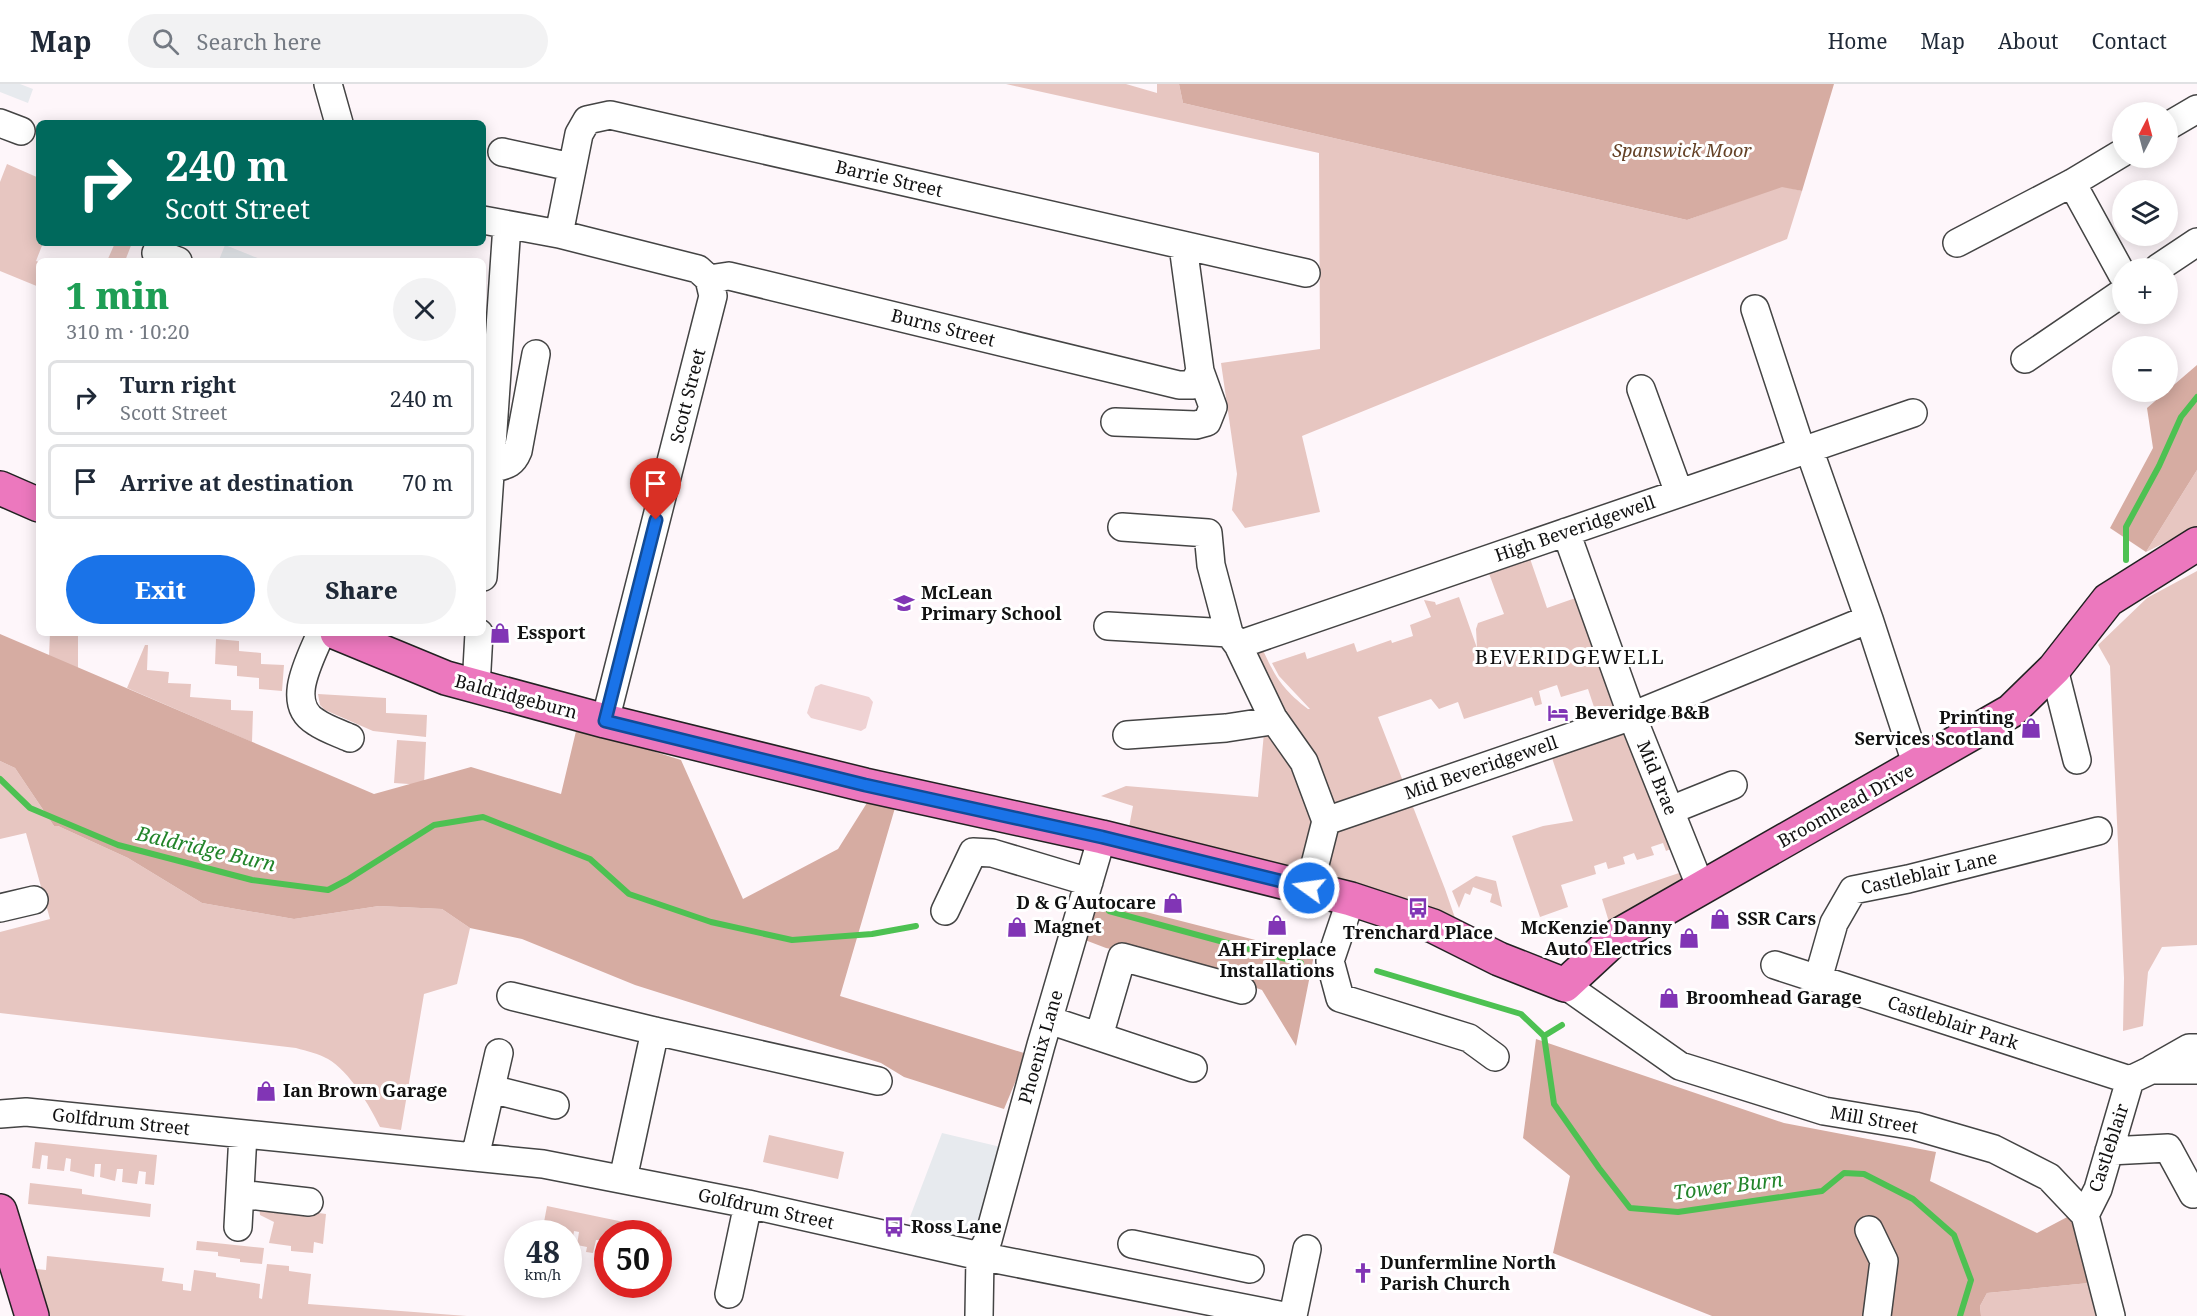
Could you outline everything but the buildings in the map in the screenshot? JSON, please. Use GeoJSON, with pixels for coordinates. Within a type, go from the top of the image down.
{"type":"FeatureCollection","features":[{"type":"Feature","properties":{"kind":"main road"},"geometry":{"type":"LineString","coordinates":[[0,488],[36,504]]}},
{"type":"Feature","properties":{"kind":"main road","name":"Broomhead Drive"},"geometry":{"type":"LineString","coordinates":[[1565,985],[1619,935],[2012,711],[2054,669],[2108,600],[2197,544]]}},
{"type":"Feature","properties":{"kind":"main road","name":"Baldridgeburn"},"geometry":{"type":"LineString","coordinates":[[344,636],[446,678],[605,721],[865,785],[1102,837],[1351,899],[1433,926],[1499,959],[1565,985]]}},
{"type":"Feature","properties":{"kind":"main road"},"geometry":{"type":"LineString","coordinates":[[0,1211],[32,1316]]}},
{"type":"Feature","properties":{"kind":"street"},"geometry":{"type":"LineString","coordinates":[[328,84],[338,120]]}},
{"type":"Feature","properties":{"kind":"street"},"geometry":{"type":"LineString","coordinates":[[2178,120],[2197,109]]}},
{"type":"Feature","properties":{"kind":"street","name":"Barrie Street"},"geometry":{"type":"LineString","coordinates":[[559,234],[579,134],[587,120],[610,115],[1306,273]]}},
{"type":"Feature","properties":{"kind":"street"},"geometry":{"type":"LineString","coordinates":[[502,152],[571,167]]}},
{"type":"Feature","properties":{"kind":"street"},"geometry":{"type":"LineString","coordinates":[[1957,243],[2072,183],[2112,159]]}},
{"type":"Feature","properties":{"kind":"street"},"geometry":{"type":"LineString","coordinates":[[2072,183],[2113,258]]}},
{"type":"Feature","properties":{"kind":"street"},"geometry":{"type":"LineString","coordinates":[[486,531],[490,469],[495,222]]}},
{"type":"Feature","properties":{"kind":"street","name":"Burns Street"},"geometry":{"type":"LineString","coordinates":[[495,222],[559,234],[698,269],[709,279],[729,276],[1179,385],[1193,385],[1200,371]]}},
{"type":"Feature","properties":{"kind":"street"},"geometry":{"type":"LineString","coordinates":[[2173,258],[2197,242]]}},
{"type":"Feature","properties":{"kind":"street"},"geometry":{"type":"LineString","coordinates":[[1115,422],[1197,425],[1207,422],[1212,406],[1200,371],[1183,246]]}},
{"type":"Feature","properties":{"kind":"street","name":"Scott Street"},"geometry":{"type":"LineString","coordinates":[[605,721],[713,296],[709,279]]}},
{"type":"Feature","properties":{"kind":"street"},"geometry":{"type":"LineString","coordinates":[[2025,359],[2112,300]]}},
{"type":"Feature","properties":{"kind":"street"},"geometry":{"type":"LineString","coordinates":[[1755,309],[1869,619],[1917,766]]}},
{"type":"Feature","properties":{"kind":"street"},"geometry":{"type":"LineString","coordinates":[[490,469],[507,465],[514,460],[518,451],[536,354]]}},
{"type":"Feature","properties":{"kind":"street"},"geometry":{"type":"LineString","coordinates":[[1641,389],[1679,493]]}},
{"type":"Feature","properties":{"kind":"street","name":"High Beveridgewell"},"geometry":{"type":"LineString","coordinates":[[1234,639],[1566,532],[1913,413]]}},
{"type":"Feature","properties":{"kind":"street"},"geometry":{"type":"LineString","coordinates":[[1122,527],[1208,533],[1211,565],[1234,639],[1273,718],[1304,762],[1326,821],[1309,888]]}},
{"type":"Feature","properties":{"kind":"street","name":"Mid Brae"},"geometry":{"type":"LineString","coordinates":[[1566,532],[1632,716],[1701,888]]}},
{"type":"Feature","properties":{"kind":"street","name":"Mid Beveridgewell"},"geometry":{"type":"LineString","coordinates":[[1326,821],[1632,716],[1869,619]]}},
{"type":"Feature","properties":{"kind":"street"},"geometry":{"type":"LineString","coordinates":[[1108,626],[1234,639]]}},
{"type":"Feature","properties":{"kind":"street"},"geometry":{"type":"LineString","coordinates":[[320,636],[300,692],[301,706],[314,722],[350,738]]}},
{"type":"Feature","properties":{"kind":"street"},"geometry":{"type":"LineString","coordinates":[[476,687],[479,636]]}},
{"type":"Feature","properties":{"kind":"street"},"geometry":{"type":"LineString","coordinates":[[2054,669],[2077,760]]}},
{"type":"Feature","properties":{"kind":"street"},"geometry":{"type":"LineString","coordinates":[[1127,735],[1226,728],[1265,722],[1273,718]]}},
{"type":"Feature","properties":{"kind":"street"},"geometry":{"type":"LineString","coordinates":[[1671,810],[1733,785]]}},
{"type":"Feature","properties":{"kind":"street","name":"Castleblair Lane"},"geometry":{"type":"LineString","coordinates":[[1818,979],[1834,923],[1853,890],[1908,879],[2098,831]]}},
{"type":"Feature","properties":{"kind":"street","name":"Phoenix Lane"},"geometry":{"type":"LineString","coordinates":[[980,1256],[988,1240],[1020,1118],[1102,837]]}},
{"type":"Feature","properties":{"kind":"street"},"geometry":{"type":"LineString","coordinates":[[945,910],[973,852],[992,853],[1089,882]]}},
{"type":"Feature","properties":{"kind":"street"},"geometry":{"type":"LineString","coordinates":[[1351,899],[1330,961],[1340,998],[1469,1038],[1495,1057]]}},
{"type":"Feature","properties":{"kind":"street"},"geometry":{"type":"LineString","coordinates":[[0,908],[34,900]]}},
{"type":"Feature","properties":{"kind":"street"},"geometry":{"type":"LineString","coordinates":[[1099,1036],[1122,957],[1242,990]]}},
{"type":"Feature","properties":{"kind":"street","name":"Castleblair Park"},"geometry":{"type":"LineString","coordinates":[[1775,965],[2141,1075],[2197,1070]]}},
{"type":"Feature","properties":{"kind":"street","name":"Mill Street"},"geometry":{"type":"LineString","coordinates":[[1565,985],[1680,1066],[1824,1111],[1915,1126],[1994,1149],[2049,1177],[2085,1215],[2111,1316]]}},
{"type":"Feature","properties":{"kind":"street"},"geometry":{"type":"LineString","coordinates":[[511,996],[878,1081]]}},
{"type":"Feature","properties":{"kind":"street"},"geometry":{"type":"LineString","coordinates":[[623,1179],[655,1031]]}},
{"type":"Feature","properties":{"kind":"street"},"geometry":{"type":"LineString","coordinates":[[1045,1032],[1099,1036],[1193,1068]]}},
{"type":"Feature","properties":{"kind":"street"},"geometry":{"type":"LineString","coordinates":[[2141,1075],[2189,1048],[2197,1048]]}},
{"type":"Feature","properties":{"kind":"street"},"geometry":{"type":"LineString","coordinates":[[475,1156],[499,1053]]}},
{"type":"Feature","properties":{"kind":"street","name":"Castleblair"},"geometry":{"type":"LineString","coordinates":[[2085,1215],[2098,1189],[2109,1150],[2141,1075]]}},
{"type":"Feature","properties":{"kind":"street"},"geometry":{"type":"LineString","coordinates":[[491,1089],[555,1105]]}},
{"type":"Feature","properties":{"kind":"street","name":"Golfdrum Street"},"geometry":{"type":"LineString","coordinates":[[0,1114],[26,1112],[543,1164],[748,1204],[980,1256],[1284,1316]]}},
{"type":"Feature","properties":{"kind":"street"},"geometry":{"type":"LineString","coordinates":[[238,1227],[243,1134]]}},
{"type":"Feature","properties":{"kind":"street"},"geometry":{"type":"LineString","coordinates":[[2109,1150],[2168,1148],[2193,1194]]}},
{"type":"Feature","properties":{"kind":"street"},"geometry":{"type":"LineString","coordinates":[[240,1194],[309,1202]]}},
{"type":"Feature","properties":{"kind":"street"},"geometry":{"type":"LineString","coordinates":[[729,1294],[748,1204]]}},
{"type":"Feature","properties":{"kind":"street"},"geometry":{"type":"LineString","coordinates":[[1869,1230],[1884,1261],[1877,1316]]}},
{"type":"Feature","properties":{"kind":"street"},"geometry":{"type":"LineString","coordinates":[[1132,1244],[1250,1269]]}},
{"type":"Feature","properties":{"kind":"street"},"geometry":{"type":"LineString","coordinates":[[1293,1316],[1307,1249]]}},
{"type":"Feature","properties":{"kind":"street"},"geometry":{"type":"LineString","coordinates":[[979,1316],[980,1256]]}},
{"type":"Feature","properties":{"kind":"street"},"geometry":{"type":"LineString","coordinates":[[1188,1298],[1195,1258]]}},
{"type":"Feature","properties":{"kind":"shaded area"},"geometry":{"type":"Polygon","coordinates":[[[0,84],[20,84],[33,89],[28,103],[0,92],[0,84]]]}},
{"type":"Feature","properties":{"kind":"shaded area"},"geometry":{"type":"Polygon","coordinates":[[[1006,84],[1126,84],[1157,93],[1157,84],[1179,84],[1183,103],[1687,220],[1782,186],[1802,191],[1787,239],[1302,436],[1320,512],[1245,528],[1232,510],[1237,474],[1221,363],[1320,349],[1319,153],[1006,84]]]}},
{"type":"Feature","properties":{"kind":"shaded area"},"geometry":{"type":"Polygon","coordinates":[[[7,164],[36,177],[36,246],[42,246],[36,258],[36,286],[0,271],[0,182],[7,164]]]}},
{"type":"Feature","properties":{"kind":"shaded area"},"geometry":{"type":"Polygon","coordinates":[[[114,246],[131,246],[126,258],[108,258],[114,246]]]}},
{"type":"Feature","properties":{"kind":"shaded area"},"geometry":{"type":"Polygon","coordinates":[[[225,246],[228,246],[258,258],[220,258],[225,246]]]}},
{"type":"Feature","properties":{"kind":"shaded area"},"geometry":{"type":"Polygon","coordinates":[[[2197,470],[2197,527],[2146,552],[2197,470]]]}},
{"type":"Feature","properties":{"kind":"shaded area"},"geometry":{"type":"Polygon","coordinates":[[[1526,547],[1547,608],[1584,595],[1622,704],[1596,713],[1588,689],[1561,697],[1557,685],[1539,691],[1542,704],[1535,706],[1532,697],[1464,719],[1458,702],[1439,709],[1431,699],[1378,717],[1463,941],[1126,843],[1133,806],[1101,796],[1126,786],[1258,797],[1265,722],[1238,645],[1258,639],[1283,685],[1298,701],[1310,709],[1279,676],[1272,663],[1305,652],[1307,659],[1354,643],[1357,652],[1391,640],[1392,643],[1413,636],[1410,625],[1431,617],[1424,600],[1435,602],[1436,605],[1459,597],[1477,648],[1478,623],[1504,614],[1484,560],[1526,547]]]}},
{"type":"Feature","properties":{"kind":"shaded area"},"geometry":{"type":"Polygon","coordinates":[[[2197,571],[2197,945],[2162,947],[2148,972],[2143,1026],[2123,1031],[2124,978],[2110,666],[2098,645],[2147,598],[2197,571]]]}},
{"type":"Feature","properties":{"kind":"shaded area"},"geometry":{"type":"Polygon","coordinates":[[[50,636],[78,636],[78,668],[49,656],[50,636]]]}},
{"type":"Feature","properties":{"kind":"shaded area"},"geometry":{"type":"Polygon","coordinates":[[[216,639],[239,641],[239,651],[261,653],[261,664],[284,665],[282,691],[259,689],[259,678],[237,676],[237,666],[215,664],[216,639]]]}},
{"type":"Feature","properties":{"kind":"shaded area"},"geometry":{"type":"Polygon","coordinates":[[[145,645],[148,645],[147,670],[169,672],[168,683],[191,684],[190,697],[231,700],[231,710],[253,711],[252,742],[127,688],[145,645]]]}},
{"type":"Feature","properties":{"kind":"shaded area"},"geometry":{"type":"Polygon","coordinates":[[[821,684],[869,697],[873,702],[866,728],[861,731],[811,718],[807,713],[815,687],[821,684]]]}},
{"type":"Feature","properties":{"kind":"shaded area"},"geometry":{"type":"Polygon","coordinates":[[[318,694],[386,698],[386,713],[427,715],[426,737],[373,731],[325,710],[320,705],[318,694]]]}},
{"type":"Feature","properties":{"kind":"shaded area"},"geometry":{"type":"Polygon","coordinates":[[[1625,727],[1673,848],[1666,851],[1663,843],[1651,847],[1654,855],[1637,860],[1634,853],[1623,857],[1625,864],[1608,869],[1606,862],[1594,866],[1596,874],[1561,885],[1568,907],[1540,917],[1512,836],[1543,826],[1573,821],[1551,755],[1625,727]]]}},
{"type":"Feature","properties":{"kind":"shaded area"},"geometry":{"type":"Polygon","coordinates":[[[397,740],[426,742],[424,785],[394,783],[397,740]]]}},
{"type":"Feature","properties":{"kind":"shaded area"},"geometry":{"type":"Polygon","coordinates":[[[0,761],[15,768],[54,826],[128,858],[202,903],[294,919],[379,906],[442,909],[470,928],[457,984],[424,994],[401,1130],[380,1127],[365,1099],[344,1072],[328,1059],[309,1051],[0,1013],[0,932],[50,919],[26,833],[0,839],[0,761]]]}},
{"type":"Feature","properties":{"kind":"shaded area"},"geometry":{"type":"Polygon","coordinates":[[[1682,872],[1684,880],[1609,922],[1602,899],[1682,872]]]}},
{"type":"Feature","properties":{"kind":"shaded area"},"geometry":{"type":"Polygon","coordinates":[[[1476,876],[1496,881],[1502,907],[1490,902],[1492,894],[1473,887],[1470,895],[1465,893],[1459,908],[1452,891],[1476,876]]]}},
{"type":"Feature","properties":{"kind":"shaded area"},"geometry":{"type":"Polygon","coordinates":[[[942,1133],[1005,1148],[977,1237],[913,1225],[910,1217],[942,1133]]]}},
{"type":"Feature","properties":{"kind":"shaded area"},"geometry":{"type":"Polygon","coordinates":[[[769,1135],[844,1152],[838,1179],[763,1162],[769,1135]]]}},
{"type":"Feature","properties":{"kind":"shaded area"},"geometry":{"type":"Polygon","coordinates":[[[35,1142],[157,1155],[154,1185],[145,1184],[146,1172],[139,1171],[137,1184],[122,1182],[123,1169],[117,1169],[115,1181],[100,1177],[101,1164],[95,1164],[94,1177],[70,1171],[71,1159],[66,1158],[64,1171],[47,1169],[48,1156],[42,1155],[40,1169],[32,1168],[35,1142]]]}},
{"type":"Feature","properties":{"kind":"shaded area"},"geometry":{"type":"Polygon","coordinates":[[[30,1183],[82,1189],[82,1194],[151,1204],[150,1217],[28,1204],[30,1183]]]}},
{"type":"Feature","properties":{"kind":"shaded area"},"geometry":{"type":"Polygon","coordinates":[[[259,1205],[326,1214],[323,1244],[314,1242],[313,1253],[291,1251],[291,1246],[269,1243],[274,1222],[260,1215],[259,1205]]]}},
{"type":"Feature","properties":{"kind":"shaded area"},"geometry":{"type":"Polygon","coordinates":[[[547,1206],[614,1220],[594,1220],[593,1253],[586,1252],[587,1247],[582,1246],[582,1220],[544,1220],[547,1206]]]}},
{"type":"Feature","properties":{"kind":"shaded area"},"geometry":{"type":"Polygon","coordinates":[[[197,1241],[264,1248],[262,1264],[240,1262],[240,1259],[218,1256],[218,1252],[196,1250],[197,1241]]]}},
{"type":"Feature","properties":{"kind":"shaded area"},"geometry":{"type":"Polygon","coordinates":[[[47,1256],[164,1268],[162,1281],[183,1284],[183,1290],[191,1291],[194,1270],[216,1273],[216,1277],[260,1284],[259,1298],[262,1299],[267,1264],[289,1266],[289,1271],[311,1274],[308,1304],[467,1316],[50,1316],[36,1269],[46,1270],[47,1256]]]}},
{"type":"Feature","properties":{"kind":"shaded area"},"geometry":{"type":"Polygon","coordinates":[[[2089,1283],[2099,1316],[1981,1316],[1980,1306],[1987,1293],[2089,1283]]]}},
{"type":"Feature","properties":{"kind":"green space","name":"Spanswick Moor"},"geometry":{"type":"Polygon","coordinates":[[[1179,84],[1834,84],[1802,191],[1782,187],[1687,220],[1183,103],[1179,84]]]}},
{"type":"Feature","properties":{"kind":"green space"},"geometry":{"type":"Polygon","coordinates":[[[2197,365],[2197,470],[2146,552],[2110,528],[2153,448],[2147,408],[2154,402],[2178,402],[2178,381],[2197,365]]]}},
{"type":"Feature","properties":{"kind":"green space"},"geometry":{"type":"Polygon","coordinates":[[[0,634],[374,794],[471,767],[561,794],[577,727],[681,760],[743,899],[838,849],[870,798],[897,801],[840,996],[1027,1054],[1004,1109],[904,1077],[881,1063],[635,985],[522,939],[470,928],[442,909],[379,906],[294,919],[202,903],[128,858],[54,826],[15,768],[0,761],[0,634]]]}},
{"type":"Feature","properties":{"kind":"green space"},"geometry":{"type":"Polygon","coordinates":[[[1099,900],[1314,955],[1296,1046],[1262,990],[1189,964],[1106,948],[1085,940],[1099,900]]]}},
{"type":"Feature","properties":{"kind":"green space"},"geometry":{"type":"Polygon","coordinates":[[[1536,1039],[1784,1123],[1936,1152],[1930,1181],[2037,1233],[2071,1215],[2089,1283],[1987,1293],[1980,1306],[1981,1316],[1712,1316],[1553,1253],[1570,1176],[1523,1138],[1536,1039]]]}},
{"type":"Feature","properties":{"kind":"waterway"},"geometry":{"type":"LineString","coordinates":[[2126,560],[2126,527],[2159,466],[2181,417],[2197,397]]}},
{"type":"Feature","properties":{"kind":"waterway","name":"Baldridge Burn"},"geometry":{"type":"LineString","coordinates":[[0,779],[30,808],[118,845],[252,880],[328,890],[434,825],[483,817],[590,859],[629,894],[711,922],[792,940],[872,934],[916,926]]}},
{"type":"Feature","properties":{"kind":"waterway","name":"Tower Burn"},"geometry":{"type":"LineString","coordinates":[[1109,911],[1301,963]]}},
{"type":"Feature","properties":{"kind":"waterway","name":"Tower Burn"},"geometry":{"type":"LineString","coordinates":[[1377,971],[1521,1014],[1544,1036],[1554,1104],[1630,1208],[1678,1212],[1822,1191],[1844,1173],[1864,1174],[1913,1199],[1954,1235],[1971,1280],[1960,1316]]}},
{"type":"Feature","properties":{"kind":"waterway"},"geometry":{"type":"LineString","coordinates":[[1544,1036],[1562,1025]]}},
{"type":"Feature","properties":{"kind":"place","name":"McLean Primary School"},"geometry":{"type":"Point","coordinates":[904,603]}},
{"type":"Feature","properties":{"kind":"place","name":"Essport"},"geometry":{"type":"Point","coordinates":[500,633]}},
{"type":"Feature","properties":{"kind":"place","name":"Beveridge B&B"},"geometry":{"type":"Point","coordinates":[1558,713]}},
{"type":"Feature","properties":{"kind":"place","name":"Printing Services Scotland"},"geometry":{"type":"Point","coordinates":[2031,728]}},
{"type":"Feature","properties":{"kind":"place","name":"D & G Autocare"},"geometry":{"type":"Point","coordinates":[1173,903]}},
{"type":"Feature","properties":{"kind":"place","name":"Trenchard Place"},"geometry":{"type":"Point","coordinates":[1418,908]}},
{"type":"Feature","properties":{"kind":"place","name":"SSR Cars"},"geometry":{"type":"Point","coordinates":[1720,919]}},
{"type":"Feature","properties":{"kind":"place","name":"AH Fireplace Installations"},"geometry":{"type":"Point","coordinates":[1277,925]}},
{"type":"Feature","properties":{"kind":"place","name":"Magnet"},"geometry":{"type":"Point","coordinates":[1017,927]}},
{"type":"Feature","properties":{"kind":"place","name":"McKenzie Danny Auto Electrics"},"geometry":{"type":"Point","coordinates":[1689,938]}},
{"type":"Feature","properties":{"kind":"place","name":"Broomhead Garage"},"geometry":{"type":"Point","coordinates":[1669,998]}},
{"type":"Feature","properties":{"kind":"place","name":"Ian Brown Garage"},"geometry":{"type":"Point","coordinates":[266,1091]}},
{"type":"Feature","properties":{"kind":"place","name":"Ross Lane"},"geometry":{"type":"Point","coordinates":[894,1227]}},
{"type":"Feature","properties":{"kind":"place","name":"Dunfermline North Parish Church"},"geometry":{"type":"Point","coordinates":[1363,1273]}},
{"type":"Feature","properties":{"kind":"district","name":"BEVERIDGEWELL"},"geometry":{"type":"Point","coordinates":[1570,657]}},
{"type":"Feature","properties":{"kind":"route"},"geometry":{"type":"LineString","coordinates":[[656,520],[605,721],[865,785],[1102,837],[1309,888]]}}]}
